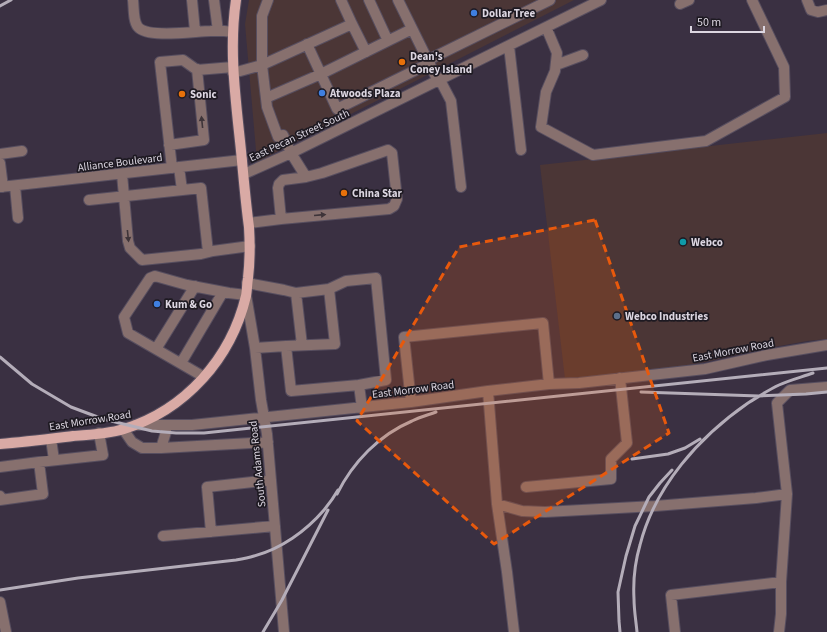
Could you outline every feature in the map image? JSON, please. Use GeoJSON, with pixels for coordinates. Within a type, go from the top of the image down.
{"type":"FeatureCollection","features":[{"type":"Feature","properties":{"kind":"main road","name":"South Adams Road"},"geometry":{"type":"LineString","coordinates":[[135,425],[159,415],[181,400],[204,377],[226,345],[246,295],[250,246],[249,223],[233,70],[233,32],[236,0]]}},
{"type":"Feature","properties":{"kind":"main road","name":"East Morrow Road"},"geometry":{"type":"LineString","coordinates":[[0,444],[99,433],[123,429],[135,425]]}},
{"type":"Feature","properties":{"kind":"street"},"geometry":{"type":"LineString","coordinates":[[134,0],[135,20],[138,28],[148,33],[167,34],[196,31],[233,32]]}},
{"type":"Feature","properties":{"kind":"street"},"geometry":{"type":"LineString","coordinates":[[192,0],[196,31]]}},
{"type":"Feature","properties":{"kind":"street"},"geometry":{"type":"LineString","coordinates":[[214,0],[218,31]]}},
{"type":"Feature","properties":{"kind":"street"},"geometry":{"type":"LineString","coordinates":[[268,0],[262,16],[262,65],[267,107],[278,137],[283,135],[291,153],[306,177]]}},
{"type":"Feature","properties":{"kind":"street"},"geometry":{"type":"LineString","coordinates":[[342,0],[366,52]]}},
{"type":"Feature","properties":{"kind":"street"},"geometry":{"type":"LineString","coordinates":[[369,0],[388,41]]}},
{"type":"Feature","properties":{"kind":"street"},"geometry":{"type":"LineString","coordinates":[[398,0],[429,62],[451,101],[461,187]]}},
{"type":"Feature","properties":{"kind":"street"},"geometry":{"type":"LineString","coordinates":[[307,44],[337,109],[550,0]]}},
{"type":"Feature","properties":{"kind":"street","name":"East Pecan Street South"},"geometry":{"type":"LineString","coordinates":[[244,174],[291,153],[546,27],[581,4],[601,0]]}},
{"type":"Feature","properties":{"kind":"street"},"geometry":{"type":"LineString","coordinates":[[546,27],[557,53],[555,71],[546,92],[541,127],[593,155],[706,141],[785,97],[784,67],[752,0]]}},
{"type":"Feature","properties":{"kind":"street"},"geometry":{"type":"LineString","coordinates":[[807,0],[811,10],[818,12],[827,10]]}},
{"type":"Feature","properties":{"kind":"street"},"geometry":{"type":"LineString","coordinates":[[182,190],[170,145],[160,62],[183,60],[197,69],[233,70],[262,65],[352,24]]}},
{"type":"Feature","properties":{"kind":"street"},"geometry":{"type":"LineString","coordinates":[[266,98],[321,74],[412,29]]}},
{"type":"Feature","properties":{"kind":"street"},"geometry":{"type":"LineString","coordinates":[[508,46],[521,150]]}},
{"type":"Feature","properties":{"kind":"street"},"geometry":{"type":"LineString","coordinates":[[556,65],[583,55]]}},
{"type":"Feature","properties":{"kind":"street"},"geometry":{"type":"LineString","coordinates":[[170,145],[204,140],[197,69]]}},
{"type":"Feature","properties":{"kind":"street"},"geometry":{"type":"LineString","coordinates":[[249,223],[389,209],[394,206],[397,199],[392,153],[388,150],[322,173],[283,180],[279,184],[278,188],[281,219]]}},
{"type":"Feature","properties":{"kind":"street"},"geometry":{"type":"LineString","coordinates":[[0,154],[22,152]]}},
{"type":"Feature","properties":{"kind":"street","name":"Alliance Boulevard"},"geometry":{"type":"LineString","coordinates":[[2,187],[242,160]]}},
{"type":"Feature","properties":{"kind":"street"},"geometry":{"type":"LineString","coordinates":[[0,163],[2,187]]}},
{"type":"Feature","properties":{"kind":"street"},"geometry":{"type":"LineString","coordinates":[[122,174],[128,241],[130,248],[142,260],[201,254],[250,246]]}},
{"type":"Feature","properties":{"kind":"street"},"geometry":{"type":"LineString","coordinates":[[15,186],[18,218]]}},
{"type":"Feature","properties":{"kind":"street"},"geometry":{"type":"LineString","coordinates":[[89,200],[201,188],[208,252]]}},
{"type":"Feature","properties":{"kind":"street"},"geometry":{"type":"LineString","coordinates":[[204,377],[128,333],[124,317],[150,278],[155,276],[223,292],[246,295]]}},
{"type":"Feature","properties":{"kind":"street"},"geometry":{"type":"LineString","coordinates":[[247,283],[296,293],[329,289],[346,281],[376,278],[386,380],[359,385],[291,391],[286,346]]}},
{"type":"Feature","properties":{"kind":"street"},"geometry":{"type":"LineString","coordinates":[[156,349],[195,286]]}},
{"type":"Feature","properties":{"kind":"street"},"geometry":{"type":"LineString","coordinates":[[255,348],[335,344],[329,289]]}},
{"type":"Feature","properties":{"kind":"street"},"geometry":{"type":"LineString","coordinates":[[181,363],[223,292]]}},
{"type":"Feature","properties":{"kind":"street"},"geometry":{"type":"LineString","coordinates":[[296,293],[302,345]]}},
{"type":"Feature","properties":{"kind":"street","name":"South Adams Road"},"geometry":{"type":"LineString","coordinates":[[246,295],[268,442],[284,632]]}},
{"type":"Feature","properties":{"kind":"street"},"geometry":{"type":"LineString","coordinates":[[411,402],[404,336],[543,323],[549,384]]}},
{"type":"Feature","properties":{"kind":"street","name":"East Morrow Road"},"geometry":{"type":"LineString","coordinates":[[135,425],[192,425],[362,408],[549,384],[579,383],[705,369],[767,355],[827,345]]}},
{"type":"Feature","properties":{"kind":"street"},"geometry":{"type":"LineString","coordinates":[[526,487],[610,479],[610,459],[627,443],[620,378]]}},
{"type":"Feature","properties":{"kind":"street"},"geometry":{"type":"LineString","coordinates":[[359,385],[362,408]]}},
{"type":"Feature","properties":{"kind":"street"},"geometry":{"type":"LineString","coordinates":[[780,632],[781,582],[787,494],[778,403],[790,390],[827,387]]}},
{"type":"Feature","properties":{"kind":"street"},"geometry":{"type":"LineString","coordinates":[[488,391],[497,504],[514,632]]}},
{"type":"Feature","properties":{"kind":"street"},"geometry":{"type":"LineString","coordinates":[[161,448],[166,432],[166,425]]}},
{"type":"Feature","properties":{"kind":"street"},"geometry":{"type":"LineString","coordinates":[[123,429],[132,442],[142,448],[268,442]]}},
{"type":"Feature","properties":{"kind":"street"},"geometry":{"type":"LineString","coordinates":[[0,467],[103,455],[99,433]]}},
{"type":"Feature","properties":{"kind":"street"},"geometry":{"type":"LineString","coordinates":[[51,439],[54,460]]}},
{"type":"Feature","properties":{"kind":"street"},"geometry":{"type":"LineString","coordinates":[[0,496],[0,500],[43,494],[39,462]]}},
{"type":"Feature","properties":{"kind":"street"},"geometry":{"type":"LineString","coordinates":[[211,532],[207,486],[271,480]]}},
{"type":"Feature","properties":{"kind":"street"},"geometry":{"type":"LineString","coordinates":[[497,504],[522,511],[545,512],[655,506],[787,494]]}},
{"type":"Feature","properties":{"kind":"street"},"geometry":{"type":"LineString","coordinates":[[163,536],[275,526]]}},
{"type":"Feature","properties":{"kind":"street"},"geometry":{"type":"LineString","coordinates":[[675,632],[671,594],[781,582]]}},
{"type":"Feature","properties":{"kind":"street"},"geometry":{"type":"LineString","coordinates":[[0,602],[6,632]]}},
{"type":"Feature","properties":{"kind":"highlighted area"},"geometry":{"type":"Polygon","coordinates":[[[595,220],[669,433],[494,544],[357,421],[459,247],[595,220]]]}},
{"type":"Feature","properties":{"kind":"shaded area","name":"Atwoods Plaza"},"geometry":{"type":"Polygon","coordinates":[[[249,0],[574,0],[257,162],[245,24],[249,0]]]}},
{"type":"Feature","properties":{"kind":"shaded area","name":"Webco Industries"},"geometry":{"type":"Polygon","coordinates":[[[827,133],[827,339],[763,349],[678,367],[565,379],[540,165],[827,133]]]}},
{"type":"Feature","properties":{"kind":"railway"},"geometry":{"type":"LineString","coordinates":[[0,6],[11,0]]}},
{"type":"Feature","properties":{"kind":"railway"},"geometry":{"type":"LineString","coordinates":[[0,357],[32,384],[71,407],[103,419],[152,431],[176,433],[204,433],[827,368]]}},
{"type":"Feature","properties":{"kind":"railway"},"geometry":{"type":"LineString","coordinates":[[637,632],[634,607],[637,558],[647,523],[656,503],[668,483],[696,447],[730,416],[767,391],[813,373]]}},
{"type":"Feature","properties":{"kind":"railway"},"geometry":{"type":"LineString","coordinates":[[641,392],[759,396],[827,392]]}},
{"type":"Feature","properties":{"kind":"railway"},"geometry":{"type":"LineString","coordinates":[[337,494],[351,471],[378,442],[400,427],[418,418],[436,412]]}},
{"type":"Feature","properties":{"kind":"railway"},"geometry":{"type":"LineString","coordinates":[[632,459],[668,454],[685,448],[700,439]]}},
{"type":"Feature","properties":{"kind":"railway"},"geometry":{"type":"LineString","coordinates":[[620,632],[618,592],[626,556],[635,526],[649,497],[672,470]]}},
{"type":"Feature","properties":{"kind":"railway"},"geometry":{"type":"LineString","coordinates":[[0,590],[78,578],[252,557],[274,549],[301,532],[317,518],[338,490]]}},
{"type":"Feature","properties":{"kind":"railway"},"geometry":{"type":"LineString","coordinates":[[263,632],[282,600],[328,510]]}},
{"type":"Feature","properties":{"kind":"place","name":"Dollar Tree"},"geometry":{"type":"Point","coordinates":[474,13]}},
{"type":"Feature","properties":{"kind":"place","name":"Dean's Coney Island"},"geometry":{"type":"Point","coordinates":[402,62]}},
{"type":"Feature","properties":{"kind":"place","name":"Atwoods Plaza"},"geometry":{"type":"Point","coordinates":[322,93]}},
{"type":"Feature","properties":{"kind":"place","name":"Sonic"},"geometry":{"type":"Point","coordinates":[182,94]}},
{"type":"Feature","properties":{"kind":"place","name":"China Star"},"geometry":{"type":"Point","coordinates":[344,193]}},
{"type":"Feature","properties":{"kind":"place","name":"Webco"},"geometry":{"type":"Point","coordinates":[683,242]}},
{"type":"Feature","properties":{"kind":"place","name":"Kum & Go"},"geometry":{"type":"Point","coordinates":[157,304]}},
{"type":"Feature","properties":{"kind":"place","name":"Webco Industries"},"geometry":{"type":"Point","coordinates":[617,316]}}]}
